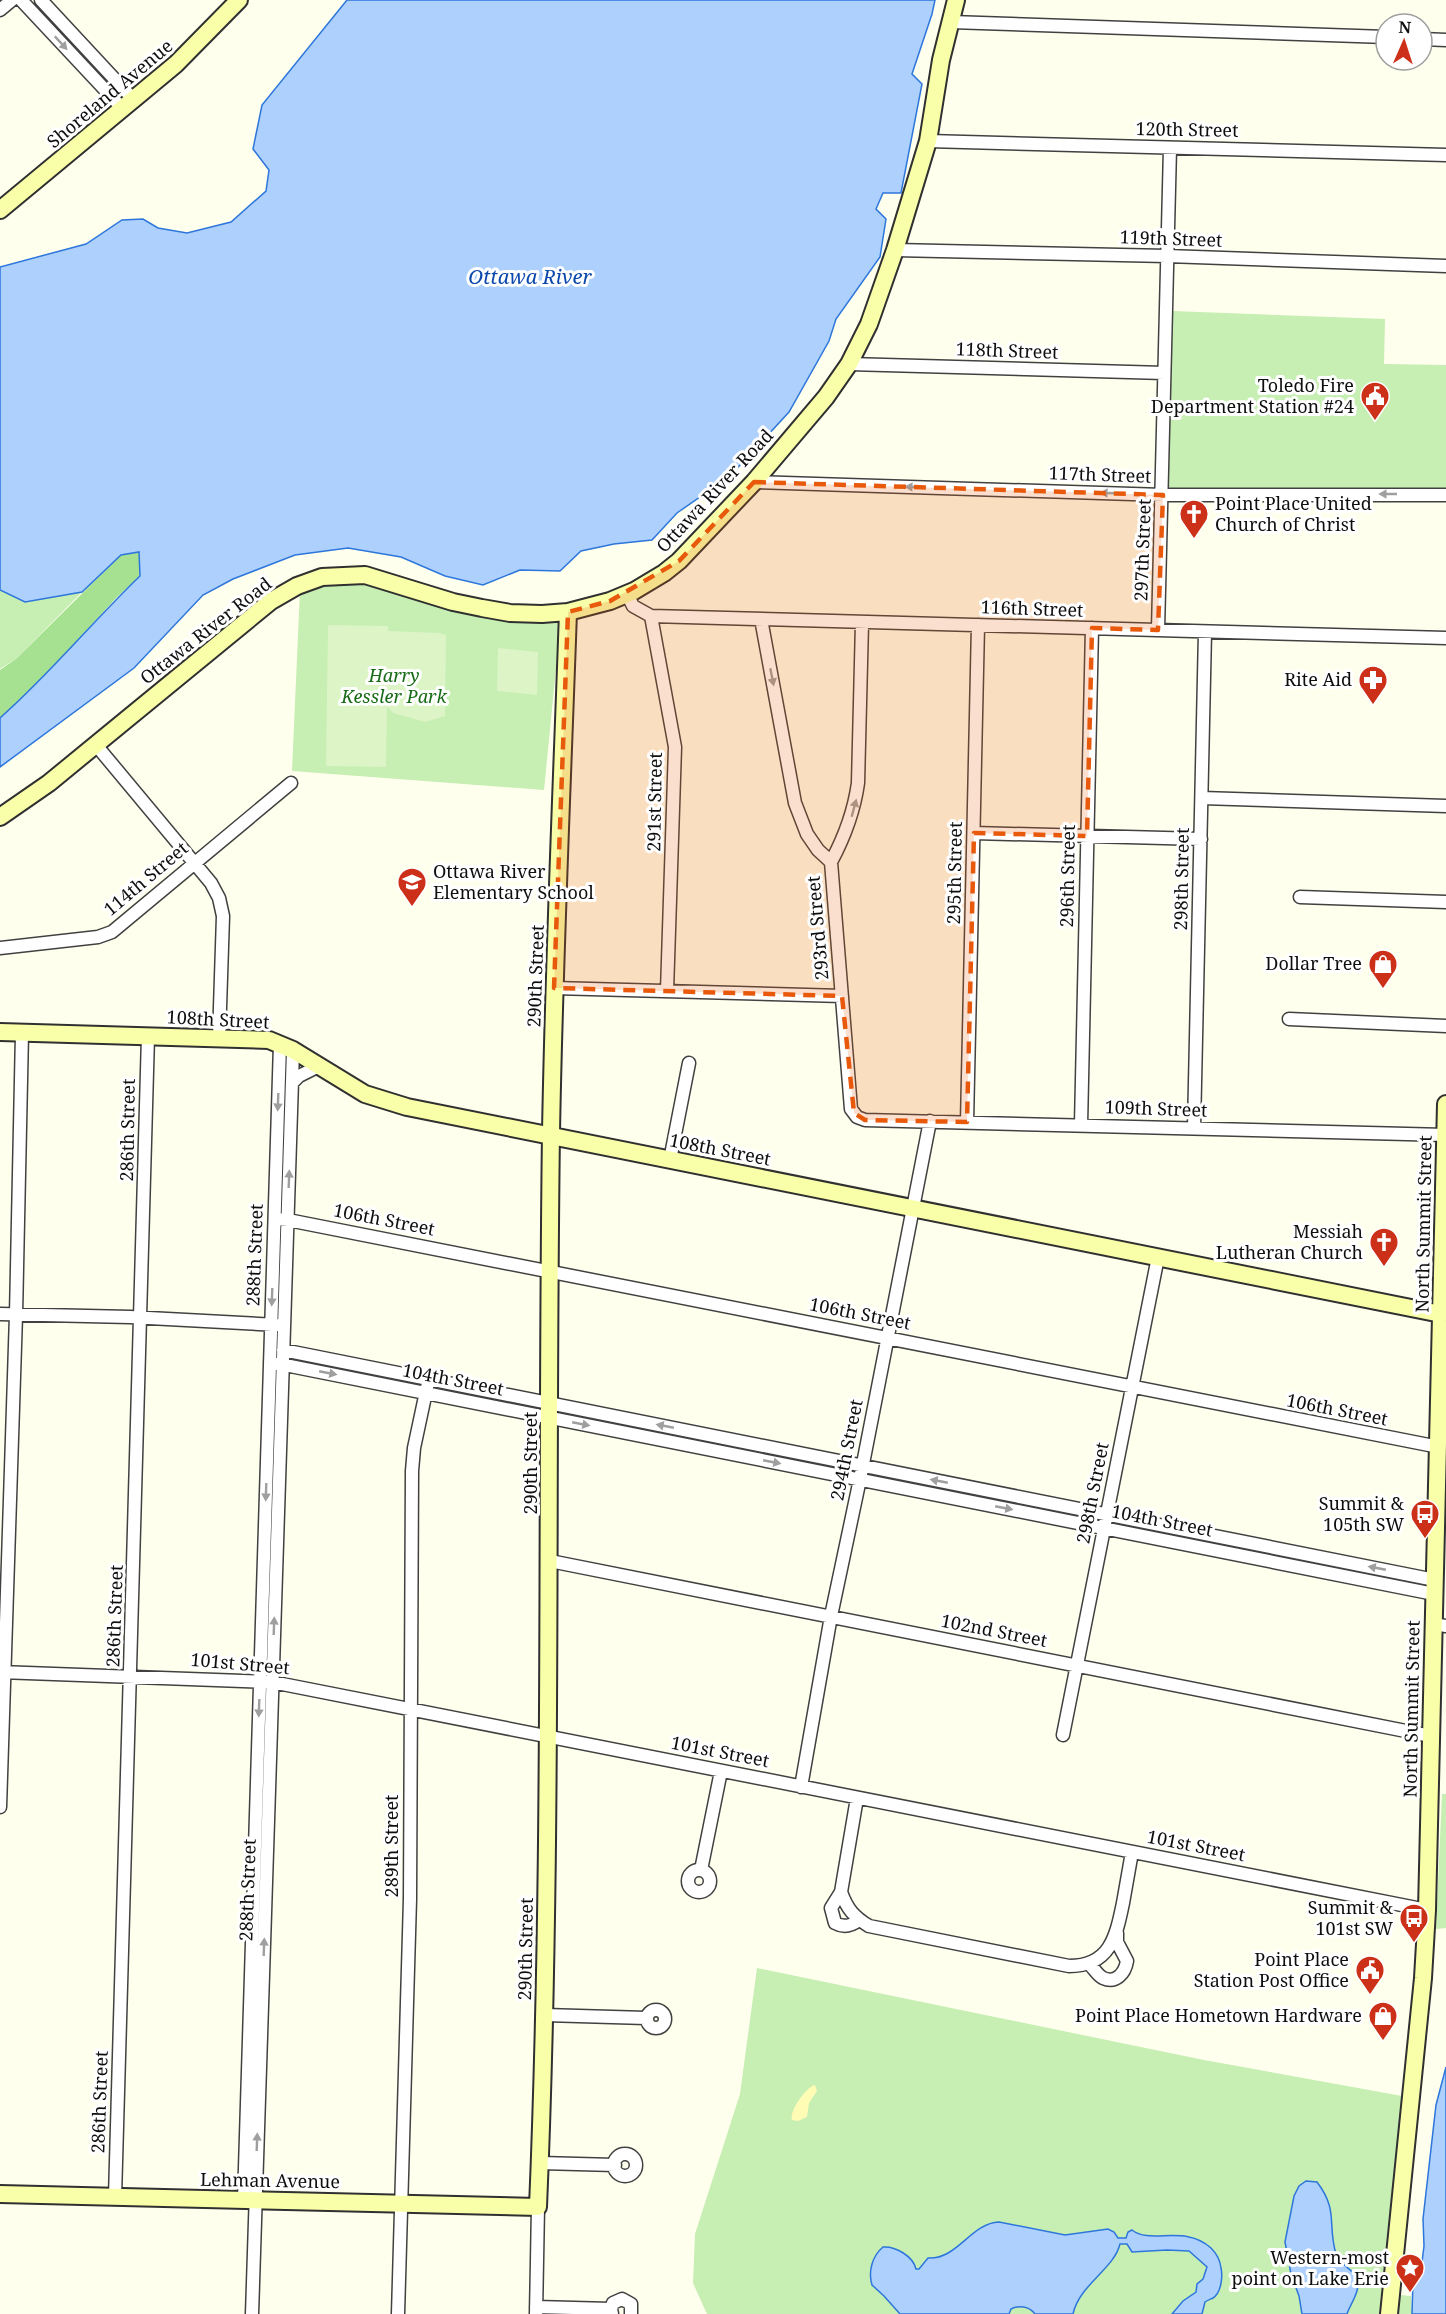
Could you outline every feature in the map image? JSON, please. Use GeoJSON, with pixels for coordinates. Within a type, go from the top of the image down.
{"type":"FeatureCollection","features":[{"type":"Feature","properties":{"kind":"street"},"geometry":{"type":"LineString","coordinates":[[0,10],[12,0]]}},
{"type":"Feature","properties":{"kind":"street"},"geometry":{"type":"LineString","coordinates":[[21,0],[129,104]]}},
{"type":"Feature","properties":{"kind":"street"},"geometry":{"type":"LineString","coordinates":[[42,0],[129,104]]}},
{"type":"Feature","properties":{"kind":"street","name":"Shoreland Avenue"},"geometry":{"type":"LineString","coordinates":[[0,210],[129,104],[195,46],[239,0]]}},
{"type":"Feature","properties":{"kind":"street","name":"Ottawa River Road"},"geometry":{"type":"LineString","coordinates":[[0,817],[49,783],[271,601],[297,586],[322,577],[349,574],[378,577],[453,602],[510,613],[542,614],[568,612],[627,594],[664,573],[679,561],[754,482],[826,397],[849,364],[869,324],[895,250],[928,141],[941,60],[956,0]]}},
{"type":"Feature","properties":{"kind":"street"},"geometry":{"type":"LineString","coordinates":[[951,22],[1374,38]]}},
{"type":"Feature","properties":{"kind":"street","name":"120th Street"},"geometry":{"type":"LineString","coordinates":[[928,141],[1446,154]]}},
{"type":"Feature","properties":{"kind":"street","name":"297th Street"},"geometry":{"type":"LineString","coordinates":[[1158,630],[1170,148]]}},
{"type":"Feature","properties":{"kind":"street","name":"119th Street"},"geometry":{"type":"LineString","coordinates":[[895,250],[1167,256],[1446,266]]}},
{"type":"Feature","properties":{"kind":"street","name":"118th Street"},"geometry":{"type":"LineString","coordinates":[[849,364],[1164,373]]}},
{"type":"Feature","properties":{"kind":"street","name":"117th Street"},"geometry":{"type":"LineString","coordinates":[[754,482],[1163,495],[1446,495]]}},
{"type":"Feature","properties":{"kind":"street"},"geometry":{"type":"LineString","coordinates":[[627,594],[633,606],[651,616]]}},
{"type":"Feature","properties":{"kind":"street","name":"290th Street"},"geometry":{"type":"LineString","coordinates":[[536,2311],[545,2015],[550,1561],[551,1136],[554,988],[568,612]]}},
{"type":"Feature","properties":{"kind":"street","name":"116th Street"},"geometry":{"type":"LineString","coordinates":[[651,616],[1446,638]]}},
{"type":"Feature","properties":{"kind":"street","name":"291st Street"},"geometry":{"type":"LineString","coordinates":[[651,616],[675,760],[667,991]]}},
{"type":"Feature","properties":{"kind":"street"},"geometry":{"type":"LineString","coordinates":[[761,619],[795,803],[807,834],[818,850],[831,862]]}},
{"type":"Feature","properties":{"kind":"street","name":"293rd Street"},"geometry":{"type":"LineString","coordinates":[[862,623],[858,783],[855,804],[846,833],[831,862],[851,1109],[865,1120]]}},
{"type":"Feature","properties":{"kind":"street","name":"295th Street"},"geometry":{"type":"LineString","coordinates":[[967,1122],[978,625]]}},
{"type":"Feature","properties":{"kind":"street","name":"296th Street"},"geometry":{"type":"LineString","coordinates":[[1081,1125],[1092,628]]}},
{"type":"Feature","properties":{"kind":"street","name":"298th Street"},"geometry":{"type":"LineString","coordinates":[[1194,1128],[1205,632]]}},
{"type":"Feature","properties":{"kind":"street"},"geometry":{"type":"LineString","coordinates":[[96,745],[211,883],[219,898],[223,916],[219,1038]]}},
{"type":"Feature","properties":{"kind":"street","name":"114th Street"},"geometry":{"type":"LineString","coordinates":[[0,948],[98,937],[112,932],[291,783]]}},
{"type":"Feature","properties":{"kind":"street"},"geometry":{"type":"LineString","coordinates":[[1202,798],[1446,806]]}},
{"type":"Feature","properties":{"kind":"street"},"geometry":{"type":"LineString","coordinates":[[974,833],[1201,839]]}},
{"type":"Feature","properties":{"kind":"street"},"geometry":{"type":"LineString","coordinates":[[1300,897],[1446,902]]}},
{"type":"Feature","properties":{"kind":"street"},"geometry":{"type":"LineString","coordinates":[[554,988],[842,996]]}},
{"type":"Feature","properties":{"kind":"street"},"geometry":{"type":"LineString","coordinates":[[1289,1019],[1446,1026]]}},
{"type":"Feature","properties":{"kind":"street","name":"108th Street"},"geometry":{"type":"LineString","coordinates":[[0,1032],[269,1040],[287,1047],[352,1087],[379,1100],[407,1107],[1441,1314]]}},
{"type":"Feature","properties":{"kind":"street"},"geometry":{"type":"LineString","coordinates":[[0,1807],[2,1673],[15,1315],[22,1033]]}},
{"type":"Feature","properties":{"kind":"street","name":"286th Street"},"geometry":{"type":"LineString","coordinates":[[115,2197],[148,1036]]}},
{"type":"Feature","properties":{"kind":"street","name":"288th Street"},"geometry":{"type":"LineString","coordinates":[[277,1363],[283,1350],[278,1325],[288,1220],[292,1083],[287,1047]]}},
{"type":"Feature","properties":{"kind":"street","name":"288th Street"},"geometry":{"type":"LineString","coordinates":[[252,2314],[250,2200],[278,1325],[274,1219],[287,1047]]}},
{"type":"Feature","properties":{"kind":"street"},"geometry":{"type":"LineString","coordinates":[[670,1160],[689,1063]]}},
{"type":"Feature","properties":{"kind":"street"},"geometry":{"type":"LineString","coordinates":[[292,1083],[299,1076],[319,1066]]}},
{"type":"Feature","properties":{"kind":"street","name":"North Summit Street"},"geometry":{"type":"LineString","coordinates":[[1389,2314],[1422,1989],[1427,1910],[1431,1736],[1440,1625],[1435,1587],[1442,1508],[1439,1447],[1443,1349],[1441,1314],[1446,1104]]}},
{"type":"Feature","properties":{"kind":"street","name":"109th Street"},"geometry":{"type":"LineString","coordinates":[[865,1120],[1446,1135]]}},
{"type":"Feature","properties":{"kind":"street","name":"294th Street"},"geometry":{"type":"LineString","coordinates":[[801,1786],[831,1616],[861,1479],[930,1121]]}},
{"type":"Feature","properties":{"kind":"street","name":"106th Street"},"geometry":{"type":"LineString","coordinates":[[274,1219],[550,1270],[1439,1447]]}},
{"type":"Feature","properties":{"kind":"street","name":"298th Street"},"geometry":{"type":"LineString","coordinates":[[1063,1735],[1158,1257]]}},
{"type":"Feature","properties":{"kind":"street"},"geometry":{"type":"LineString","coordinates":[[0,1314],[278,1325]]}},
{"type":"Feature","properties":{"kind":"street","name":"104th Street"},"geometry":{"type":"LineString","coordinates":[[283,1350],[428,1379],[699,1447],[1268,1560],[1435,1587]]}},
{"type":"Feature","properties":{"kind":"street","name":"104th Street"},"geometry":{"type":"LineString","coordinates":[[277,1363],[425,1393],[702,1434],[1270,1547],[1435,1587]]}},
{"type":"Feature","properties":{"kind":"street","name":"289th Street"},"geometry":{"type":"LineString","coordinates":[[398,2314],[410,1899],[412,1471],[414,1448],[428,1379]]}},
{"type":"Feature","properties":{"kind":"street"},"geometry":{"type":"LineString","coordinates":[[699,1447],[702,1434]]}},
{"type":"Feature","properties":{"kind":"street"},"geometry":{"type":"LineString","coordinates":[[980,1503],[983,1490]]}},
{"type":"Feature","properties":{"kind":"street"},"geometry":{"type":"LineString","coordinates":[[1268,1560],[1270,1547]]}},
{"type":"Feature","properties":{"kind":"street","name":"102nd Street"},"geometry":{"type":"LineString","coordinates":[[550,1561],[1431,1736]]}},
{"type":"Feature","properties":{"kind":"street","name":"101st Street"},"geometry":{"type":"LineString","coordinates":[[2,1673],[266,1681],[1427,1910]]}},
{"type":"Feature","properties":{"kind":"street"},"geometry":{"type":"LineString","coordinates":[[701,1870],[721,1771]]}},
{"type":"Feature","properties":{"kind":"street"},"geometry":{"type":"LineString","coordinates":[[857,1798],[842,1892],[846,1906],[869,1926],[1069,1966],[1089,1964],[1100,1958],[1110,1947],[1117,1933]]}},
{"type":"Feature","properties":{"kind":"street"},"geometry":{"type":"LineString","coordinates":[[1089,1964],[1104,1978],[1112,1979],[1123,1973],[1126,1961],[1117,1942],[1117,1933],[1132,1852]]}},
{"type":"Feature","properties":{"kind":"street"},"geometry":{"type":"LineString","coordinates":[[842,1892],[831,1908],[835,1923],[840,1926],[851,1926],[860,1920]]}},
{"type":"Feature","properties":{"kind":"street"},"geometry":{"type":"LineString","coordinates":[[545,2015],[646,2018]]}},
{"type":"Feature","properties":{"kind":"street"},"geometry":{"type":"LineString","coordinates":[[540,2163],[615,2165]]}},
{"type":"Feature","properties":{"kind":"street","name":"Lehman Avenue"},"geometry":{"type":"LineString","coordinates":[[0,2194],[538,2207]]}},
{"type":"Feature","properties":{"kind":"street"},"geometry":{"type":"LineString","coordinates":[[536,2311],[612,2312],[615,2301],[625,2299],[632,2307],[631,2314]]}},
{"type":"Feature","properties":{"kind":"highlighted area"},"geometry":{"type":"Polygon","coordinates":[[[754,482],[1163,495],[1158,630],[1092,628],[1087,836],[974,833],[967,1122],[865,1120],[854,1113],[842,996],[554,988],[568,612],[610,601],[679,561],[754,482]]]}},
{"type":"Feature","properties":{"kind":"green space"},"geometry":{"type":"Polygon","coordinates":[[[1172,311],[1385,319],[1384,364],[1446,365],[1446,489],[1167,488],[1172,311]]]}},
{"type":"Feature","properties":{"kind":"green space"},"geometry":{"type":"Polygon","coordinates":[[[140,552],[140,576],[116,598],[36,686],[0,718],[0,670],[16,659],[121,555],[140,552]]]}},
{"type":"Feature","properties":{"kind":"green space","name":"Harry Kessler Park"},"geometry":{"type":"Polygon","coordinates":[[[347,580],[561,618],[544,790],[292,771],[300,590],[347,580]]]}},
{"type":"Feature","properties":{"kind":"green space"},"geometry":{"type":"Polygon","coordinates":[[[0,590],[25,602],[82,592],[16,659],[0,669],[0,590]]]}},
{"type":"Feature","properties":{"kind":"green space"},"geometry":{"type":"Polygon","coordinates":[[[328,625],[388,626],[388,631],[446,635],[445,716],[425,722],[393,713],[387,706],[386,767],[326,766],[328,625]]]}},
{"type":"Feature","properties":{"kind":"green space"},"geometry":{"type":"Polygon","coordinates":[[[498,648],[538,652],[537,695],[497,691],[498,648]]]}},
{"type":"Feature","properties":{"kind":"green space"},"geometry":{"type":"Polygon","coordinates":[[[1442,1794],[1446,1794],[1446,1928],[1436,1929],[1442,1794]]]}},
{"type":"Feature","properties":{"kind":"green space"},"geometry":{"type":"Polygon","coordinates":[[[757,1968],[1204,2060],[1402,2096],[1379,2314],[707,2314],[693,2283],[695,2234],[740,2094],[757,1968]]]}},
{"type":"Feature","properties":{"kind":"green space"},"geometry":{"type":"Polygon","coordinates":[[[1400,2295],[1411,2296],[1412,2314],[1397,2314],[1400,2295]]]}},
{"type":"Feature","properties":{"kind":"sand"},"geometry":{"type":"Polygon","coordinates":[[[815,2085],[817,2091],[809,2103],[807,2117],[798,2121],[792,2120],[793,2111],[799,2100],[807,2090],[815,2085]]]}},
{"type":"Feature","properties":{"kind":"water","name":"Ottawa River"},"geometry":{"type":"Polygon","coordinates":[[[347,0],[935,0],[912,74],[922,84],[901,193],[883,193],[876,209],[886,219],[880,257],[836,319],[829,341],[789,412],[730,476],[677,513],[652,540],[614,544],[581,551],[560,571],[520,570],[483,585],[445,576],[401,557],[348,548],[295,555],[233,579],[203,595],[134,668],[0,767],[0,718],[140,576],[139,552],[121,555],[82,592],[25,602],[0,590],[0,267],[86,244],[122,220],[143,219],[158,228],[187,233],[231,222],[266,191],[269,170],[253,149],[262,105],[347,0]]]}},
{"type":"Feature","properties":{"kind":"water"},"geometry":{"type":"Polygon","coordinates":[[[1446,2067],[1446,2314],[1412,2314],[1413,2279],[1421,2270],[1424,2246],[1423,2219],[1436,2105],[1446,2067]]]}},
{"type":"Feature","properties":{"kind":"water"},"geometry":{"type":"Polygon","coordinates":[[[1306,2181],[1317,2182],[1324,2192],[1330,2210],[1336,2254],[1357,2279],[1357,2291],[1347,2314],[1302,2314],[1285,2242],[1294,2196],[1299,2186],[1306,2181]]]}},
{"type":"Feature","properties":{"kind":"water"},"geometry":{"type":"Polygon","coordinates":[[[999,2222],[1065,2235],[1108,2229],[1118,2238],[1126,2238],[1128,2232],[1132,2230],[1149,2236],[1190,2237],[1211,2248],[1218,2257],[1222,2272],[1220,2289],[1216,2296],[1205,2302],[1202,2314],[1172,2314],[1183,2301],[1196,2292],[1197,2284],[1203,2279],[1207,2267],[1189,2251],[1132,2252],[1127,2244],[1120,2244],[1111,2261],[1082,2294],[1073,2314],[1035,2314],[1030,2309],[1017,2307],[1011,2309],[1009,2314],[900,2314],[872,2285],[870,2275],[872,2264],[883,2247],[893,2248],[903,2253],[916,2269],[919,2269],[928,2258],[947,2253],[980,2228],[999,2222]]]}},
{"type":"Feature","properties":{"kind":"place","name":"Toledo Fire Department Station #24"},"geometry":{"type":"Point","coordinates":[1375,422]}},
{"type":"Feature","properties":{"kind":"place","name":"Point Place United Church of Christ"},"geometry":{"type":"Point","coordinates":[1194,540]}},
{"type":"Feature","properties":{"kind":"place","name":"Rite Aid"},"geometry":{"type":"Point","coordinates":[1373,706]}},
{"type":"Feature","properties":{"kind":"place","name":"Ottawa River Elementary School"},"geometry":{"type":"Point","coordinates":[412,908]}},
{"type":"Feature","properties":{"kind":"place","name":"Dollar Tree"},"geometry":{"type":"Point","coordinates":[1383,990]}},
{"type":"Feature","properties":{"kind":"place","name":"Messiah Lutheran Church"},"geometry":{"type":"Point","coordinates":[1384,1268]}},
{"type":"Feature","properties":{"kind":"place","name":"Summit & 105th SW"},"geometry":{"type":"Point","coordinates":[1425,1540]}},
{"type":"Feature","properties":{"kind":"place","name":"Summit & 101st SW"},"geometry":{"type":"Point","coordinates":[1414,1944]}},
{"type":"Feature","properties":{"kind":"place","name":"Point Place Station Post Office"},"geometry":{"type":"Point","coordinates":[1370,1996]}},
{"type":"Feature","properties":{"kind":"place","name":"Point Place Hometown Hardware"},"geometry":{"type":"Point","coordinates":[1383,2042]}},
{"type":"Feature","properties":{"kind":"place","name":"Western-most point on Lake Erie"},"geometry":{"type":"Point","coordinates":[1410,2294]}}]}
